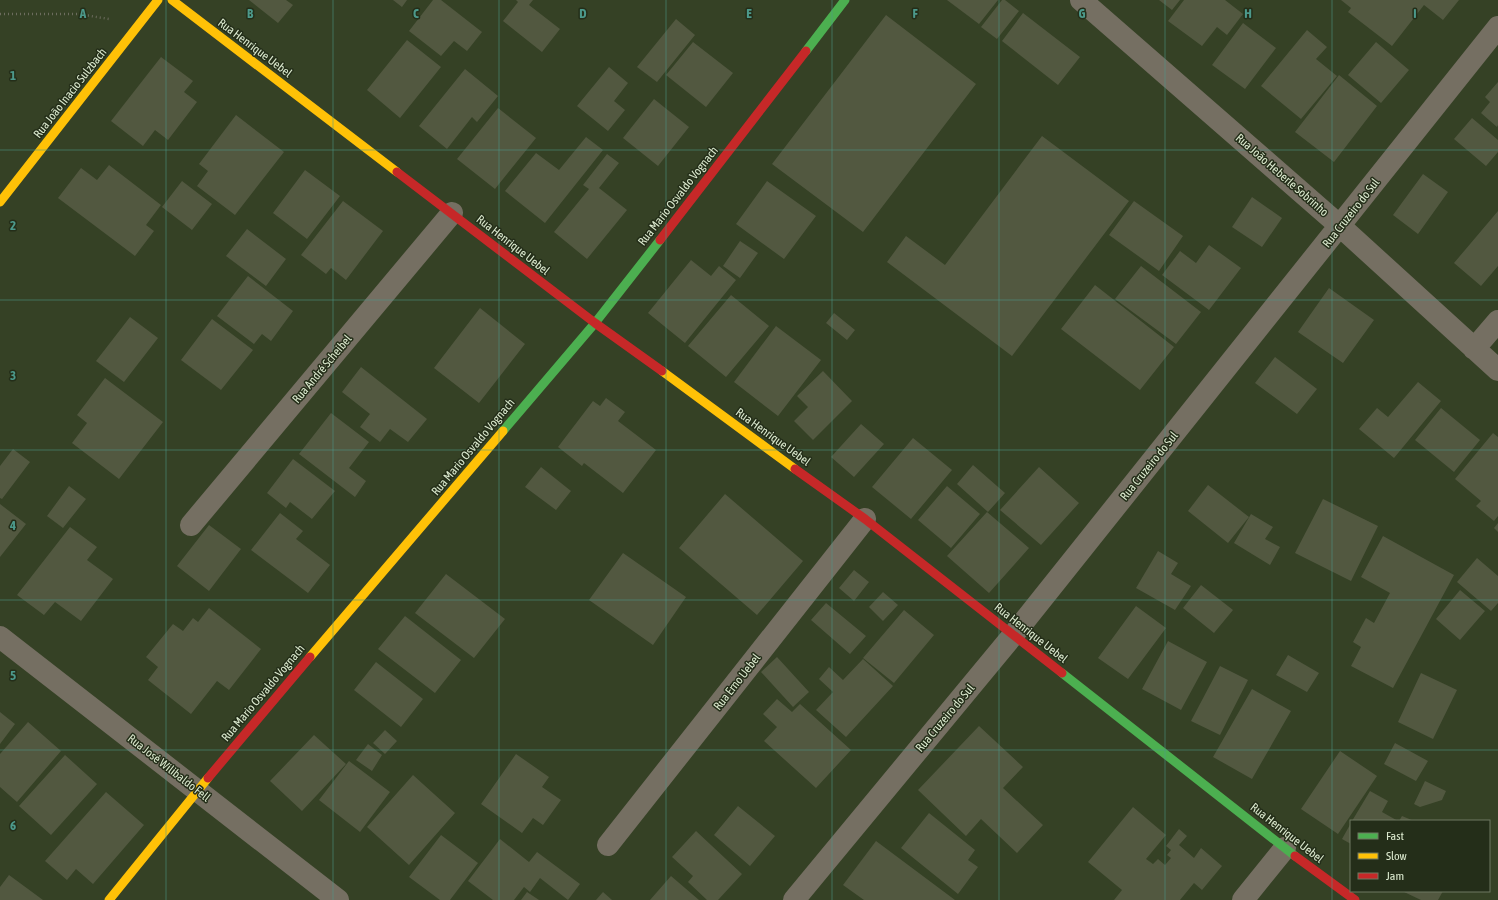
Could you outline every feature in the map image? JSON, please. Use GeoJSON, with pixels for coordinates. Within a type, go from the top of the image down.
{"type":"FeatureCollection","features":[{"type":"Feature","properties":{"kind":"street","name":"Rua João Inacio Sulzbach"},"geometry":{"type":"LineString","coordinates":[[0,202],[158,0]]}},
{"type":"Feature","properties":{"kind":"street","name":"Rua Henrique Uebel"},"geometry":{"type":"LineString","coordinates":[[172,0],[595,323],[865,519],[1286,848],[1355,900]]}},
{"type":"Feature","properties":{"kind":"street","name":"Rua Mario Osvaldo Vognach"},"geometry":{"type":"LineString","coordinates":[[109,900],[197,790],[595,323],[845,0]]}},
{"type":"Feature","properties":{"kind":"street","name":"Rua João Heberle Sobrinho"},"geometry":{"type":"LineString","coordinates":[[1081,0],[1340,226],[1498,370]]}},
{"type":"Feature","properties":{"kind":"street","name":"Rua Cruzeiro do Sul"},"geometry":{"type":"LineString","coordinates":[[794,900],[1014,634],[1498,27]]}},
{"type":"Feature","properties":{"kind":"street","name":"Rua André Scheibel"},"geometry":{"type":"LineString","coordinates":[[191,525],[452,213]]}},
{"type":"Feature","properties":{"kind":"street"},"geometry":{"type":"LineString","coordinates":[[1474,349],[1498,321]]}},
{"type":"Feature","properties":{"kind":"street","name":"Rua Erno Uebel"},"geometry":{"type":"LineString","coordinates":[[608,846],[865,519]]}},
{"type":"Feature","properties":{"kind":"street","name":"Rua José Wilibaldo Fell"},"geometry":{"type":"LineString","coordinates":[[0,637],[338,900]]}},
{"type":"Feature","properties":{"kind":"street"},"geometry":{"type":"LineString","coordinates":[[1243,900],[1286,848]]}},
{"type":"Feature","properties":{"kind":"path"},"geometry":{"type":"LineString","coordinates":[[0,14],[78,14],[140,23]]}},
{"type":"Feature","properties":{"kind":"building"},"geometry":{"type":"Polygon","coordinates":[[[249,0],[286,0],[293,5],[278,23],[249,0]]]}},
{"type":"Feature","properties":{"kind":"building"},"geometry":{"type":"Polygon","coordinates":[[[393,0],[407,0],[402,7],[393,0]]]}},
{"type":"Feature","properties":{"kind":"building"},"geometry":{"type":"Polygon","coordinates":[[[433,0],[441,0],[482,32],[467,51],[454,41],[441,56],[409,31],[433,0]]]}},
{"type":"Feature","properties":{"kind":"building"},"geometry":{"type":"Polygon","coordinates":[[[516,0],[533,0],[529,5],[560,29],[542,52],[503,21],[518,2],[516,0]]]}},
{"type":"Feature","properties":{"kind":"building"},"geometry":{"type":"Polygon","coordinates":[[[947,0],[998,0],[979,24],[947,0]]]}},
{"type":"Feature","properties":{"kind":"building"},"geometry":{"type":"Polygon","coordinates":[[[1002,0],[1005,0],[1019,11],[997,39],[981,27],[1002,0]]]}},
{"type":"Feature","properties":{"kind":"building"},"geometry":{"type":"Polygon","coordinates":[[[1159,0],[1180,0],[1172,10],[1159,0]]]}},
{"type":"Feature","properties":{"kind":"building"},"geometry":{"type":"Polygon","coordinates":[[[1184,0],[1225,0],[1243,14],[1227,35],[1217,27],[1202,46],[1168,21],[1184,0]]]}},
{"type":"Feature","properties":{"kind":"building"},"geometry":{"type":"Polygon","coordinates":[[[1341,0],[1459,0],[1443,20],[1424,5],[1392,46],[1348,12],[1351,8],[1341,0]]]}},
{"type":"Feature","properties":{"kind":"building"},"geometry":{"type":"Polygon","coordinates":[[[1023,13],[1080,57],[1058,85],[1002,41],[1023,13]]]}},
{"type":"Feature","properties":{"kind":"building"},"geometry":{"type":"Polygon","coordinates":[[[886,15],[976,84],[863,232],[772,164],[886,15]]]}},
{"type":"Feature","properties":{"kind":"building"},"geometry":{"type":"Polygon","coordinates":[[[676,19],[695,35],[657,82],[637,67],[676,19]]]}},
{"type":"Feature","properties":{"kind":"building"},"geometry":{"type":"Polygon","coordinates":[[[1243,23],[1276,48],[1245,89],[1212,65],[1243,23]]]}},
{"type":"Feature","properties":{"kind":"building"},"geometry":{"type":"Polygon","coordinates":[[[1307,30],[1327,47],[1316,59],[1337,76],[1301,119],[1261,86],[1307,30]]]}},
{"type":"Feature","properties":{"kind":"building"},"geometry":{"type":"Polygon","coordinates":[[[407,40],[441,67],[400,118],[367,90],[407,40]]]}},
{"type":"Feature","properties":{"kind":"building"},"geometry":{"type":"Polygon","coordinates":[[[693,42],[733,73],[706,107],[666,75],[693,42]]]}},
{"type":"Feature","properties":{"kind":"building"},"geometry":{"type":"Polygon","coordinates":[[[1376,42],[1409,70],[1381,103],[1348,75],[1376,42]]]}},
{"type":"Feature","properties":{"kind":"building"},"geometry":{"type":"Polygon","coordinates":[[[161,57],[193,81],[184,92],[197,102],[168,140],[155,130],[143,146],[111,121],[161,57]]]}},
{"type":"Feature","properties":{"kind":"building"},"geometry":{"type":"Polygon","coordinates":[[[609,67],[628,83],[614,101],[625,110],[608,131],[577,106],[609,67]]]}},
{"type":"Feature","properties":{"kind":"building"},"geometry":{"type":"Polygon","coordinates":[[[465,69],[498,96],[477,122],[472,117],[447,149],[419,126],[465,69]]]}},
{"type":"Feature","properties":{"kind":"building"},"geometry":{"type":"Polygon","coordinates":[[[1339,75],[1377,106],[1334,162],[1295,132],[1339,75]]]}},
{"type":"Feature","properties":{"kind":"building"},"geometry":{"type":"Polygon","coordinates":[[[1498,82],[1497,127],[1481,113],[1490,102],[1485,97],[1498,82]]]}},
{"type":"Feature","properties":{"kind":"building"},"geometry":{"type":"Polygon","coordinates":[[[654,99],[689,127],[658,166],[623,138],[654,99]]]}},
{"type":"Feature","properties":{"kind":"building"},"geometry":{"type":"Polygon","coordinates":[[[498,108],[536,138],[495,189],[457,159],[498,108]]]}},
{"type":"Feature","properties":{"kind":"building"},"geometry":{"type":"Polygon","coordinates":[[[236,115],[284,152],[235,215],[197,186],[208,171],[199,164],[236,115]]]}},
{"type":"Feature","properties":{"kind":"building"},"geometry":{"type":"Polygon","coordinates":[[[1472,118],[1498,140],[1498,152],[1486,166],[1454,139],[1472,118]]]}},
{"type":"Feature","properties":{"kind":"building"},"geometry":{"type":"Polygon","coordinates":[[[1042,136],[1129,201],[1012,356],[887,262],[906,236],[945,265],[1042,136]]]}},
{"type":"Feature","properties":{"kind":"building"},"geometry":{"type":"Polygon","coordinates":[[[586,137],[603,150],[545,223],[505,191],[536,153],[559,170],[586,137]]]}},
{"type":"Feature","properties":{"kind":"building"},"geometry":{"type":"Polygon","coordinates":[[[607,154],[619,163],[599,188],[627,210],[587,259],[554,232],[589,189],[583,185],[607,154]]]}},
{"type":"Feature","properties":{"kind":"building"},"geometry":{"type":"Polygon","coordinates":[[[109,165],[161,205],[146,225],[154,231],[135,256],[58,198],[81,168],[97,180],[109,165]]]}},
{"type":"Feature","properties":{"kind":"building"},"geometry":{"type":"Polygon","coordinates":[[[305,170],[340,196],[307,239],[273,213],[305,170]]]}},
{"type":"Feature","properties":{"kind":"building"},"geometry":{"type":"Polygon","coordinates":[[[1423,174],[1448,192],[1418,234],[1393,215],[1423,174]]]}},
{"type":"Feature","properties":{"kind":"building"},"geometry":{"type":"Polygon","coordinates":[[[182,181],[212,204],[192,230],[162,207],[182,181]]]}},
{"type":"Feature","properties":{"kind":"building"},"geometry":{"type":"Polygon","coordinates":[[[767,181],[816,216],[784,259],[736,224],[767,181]]]}},
{"type":"Feature","properties":{"kind":"building"},"geometry":{"type":"Polygon","coordinates":[[[1252,197],[1282,218],[1262,247],[1232,227],[1252,197]]]}},
{"type":"Feature","properties":{"kind":"building"},"geometry":{"type":"Polygon","coordinates":[[[343,201],[383,231],[346,280],[331,268],[326,274],[301,255],[343,201]]]}},
{"type":"Feature","properties":{"kind":"building"},"geometry":{"type":"Polygon","coordinates":[[[1134,201],[1183,236],[1159,271],[1109,235],[1134,201]]]}},
{"type":"Feature","properties":{"kind":"building"},"geometry":{"type":"Polygon","coordinates":[[[1498,211],[1498,266],[1481,286],[1454,263],[1498,211]]]}},
{"type":"Feature","properties":{"kind":"building"},"geometry":{"type":"Polygon","coordinates":[[[247,229],[286,259],[266,286],[226,256],[247,229]]]}},
{"type":"Feature","properties":{"kind":"building"},"geometry":{"type":"Polygon","coordinates":[[[740,241],[758,253],[740,278],[723,266],[740,241]]]}},
{"type":"Feature","properties":{"kind":"building"},"geometry":{"type":"Polygon","coordinates":[[[1209,245],[1241,268],[1209,310],[1162,275],[1180,251],[1196,263],[1209,245]]]}},
{"type":"Feature","properties":{"kind":"building"},"geometry":{"type":"Polygon","coordinates":[[[691,260],[711,276],[719,266],[736,280],[685,343],[648,313],[691,260]]]}},
{"type":"Feature","properties":{"kind":"building"},"geometry":{"type":"Polygon","coordinates":[[[1141,266],[1201,312],[1176,344],[1115,299],[1141,266]]]}},
{"type":"Feature","properties":{"kind":"building"},"geometry":{"type":"Polygon","coordinates":[[[248,276],[293,311],[271,341],[262,334],[254,344],[217,316],[248,276]]]}},
{"type":"Feature","properties":{"kind":"building"},"geometry":{"type":"Polygon","coordinates":[[[1095,285],[1174,347],[1140,390],[1061,329],[1095,285]]]}},
{"type":"Feature","properties":{"kind":"building"},"geometry":{"type":"Polygon","coordinates":[[[1329,288],[1374,320],[1343,363],[1298,332],[1329,288]]]}},
{"type":"Feature","properties":{"kind":"building"},"geometry":{"type":"Polygon","coordinates":[[[731,295],[769,326],[726,377],[688,346],[731,295]]]}},
{"type":"Feature","properties":{"kind":"building"},"geometry":{"type":"Polygon","coordinates":[[[480,308],[525,344],[479,403],[434,368],[480,308]]]}},
{"type":"Feature","properties":{"kind":"building"},"geometry":{"type":"Polygon","coordinates":[[[834,313],[855,330],[847,340],[826,323],[834,313]]]}},
{"type":"Feature","properties":{"kind":"building"},"geometry":{"type":"Polygon","coordinates":[[[130,317],[158,338],[124,382],[96,361],[130,317]]]}},
{"type":"Feature","properties":{"kind":"building"},"geometry":{"type":"Polygon","coordinates":[[[212,319],[253,350],[221,390],[181,360],[212,319]]]}},
{"type":"Feature","properties":{"kind":"building"},"geometry":{"type":"Polygon","coordinates":[[[776,326],[821,360],[778,416],[734,382],[776,326]]]}},
{"type":"Feature","properties":{"kind":"building"},"geometry":{"type":"Polygon","coordinates":[[[1275,357],[1317,389],[1297,414],[1255,383],[1275,357]]]}},
{"type":"Feature","properties":{"kind":"building"},"geometry":{"type":"Polygon","coordinates":[[[361,367],[427,419],[408,442],[390,429],[380,442],[360,427],[370,414],[342,392],[361,367]]]}},
{"type":"Feature","properties":{"kind":"building"},"geometry":{"type":"Polygon","coordinates":[[[823,371],[852,401],[813,440],[794,421],[808,407],[797,396],[823,371]]]}},
{"type":"Feature","properties":{"kind":"building"},"geometry":{"type":"Polygon","coordinates":[[[105,378],[163,422],[119,479],[72,443],[87,423],[77,415],[105,378]]]}},
{"type":"Feature","properties":{"kind":"building"},"geometry":{"type":"Polygon","coordinates":[[[1418,382],[1441,401],[1394,458],[1359,429],[1377,408],[1388,417],[1418,382]]]}},
{"type":"Feature","properties":{"kind":"building"},"geometry":{"type":"Polygon","coordinates":[[[606,398],[625,412],[618,421],[656,450],[623,493],[584,463],[582,466],[558,447],[593,401],[600,406],[606,398]]]}},
{"type":"Feature","properties":{"kind":"building"},"geometry":{"type":"Polygon","coordinates":[[[1441,408],[1480,440],[1454,472],[1415,440],[1441,408]]]}},
{"type":"Feature","properties":{"kind":"building"},"geometry":{"type":"Polygon","coordinates":[[[331,413],[369,442],[349,468],[366,481],[355,497],[299,454],[331,413]]]}},
{"type":"Feature","properties":{"kind":"building"},"geometry":{"type":"Polygon","coordinates":[[[861,424],[884,444],[854,477],[831,457],[861,424]]]}},
{"type":"Feature","properties":{"kind":"building"},"geometry":{"type":"Polygon","coordinates":[[[1493,433],[1498,437],[1498,516],[1494,521],[1476,506],[1481,501],[1455,479],[1493,433]]]}},
{"type":"Feature","properties":{"kind":"building"},"geometry":{"type":"Polygon","coordinates":[[[913,438],[952,470],[911,519],[872,487],[913,438]]]}},
{"type":"Feature","properties":{"kind":"building"},"geometry":{"type":"Polygon","coordinates":[[[13,449],[30,462],[2,499],[0,498],[0,466],[13,449]]]}},
{"type":"Feature","properties":{"kind":"building"},"geometry":{"type":"Polygon","coordinates":[[[293,459],[335,491],[312,519],[290,502],[286,508],[267,493],[293,459]]]}},
{"type":"Feature","properties":{"kind":"building"},"geometry":{"type":"Polygon","coordinates":[[[973,465],[1005,493],[988,512],[957,484],[973,465]]]}},
{"type":"Feature","properties":{"kind":"building"},"geometry":{"type":"Polygon","coordinates":[[[541,467],[571,491],[556,510],[525,487],[541,467]]]}},
{"type":"Feature","properties":{"kind":"building"},"geometry":{"type":"Polygon","coordinates":[[[1039,467],[1079,503],[1041,545],[1000,510],[1039,467]]]}},
{"type":"Feature","properties":{"kind":"building"},"geometry":{"type":"Polygon","coordinates":[[[1208,485],[1249,517],[1228,543],[1188,511],[1208,485]]]}},
{"type":"Feature","properties":{"kind":"building"},"geometry":{"type":"Polygon","coordinates":[[[69,486],[86,499],[63,528],[47,516],[69,486]]]}},
{"type":"Feature","properties":{"kind":"building"},"geometry":{"type":"Polygon","coordinates":[[[947,486],[980,514],[951,548],[918,520],[947,486]]]}},
{"type":"Feature","properties":{"kind":"building"},"geometry":{"type":"Polygon","coordinates":[[[725,494],[803,561],[757,615],[679,548],[725,494]]]}},
{"type":"Feature","properties":{"kind":"building"},"geometry":{"type":"Polygon","coordinates":[[[1323,499],[1378,526],[1351,581],[1295,553],[1323,499]]]}},
{"type":"Feature","properties":{"kind":"building"},"geometry":{"type":"Polygon","coordinates":[[[0,504],[26,524],[0,557],[0,504]]]}},
{"type":"Feature","properties":{"kind":"building"},"geometry":{"type":"Polygon","coordinates":[[[987,512],[1029,548],[989,593],[947,556],[987,512]]]}},
{"type":"Feature","properties":{"kind":"building"},"geometry":{"type":"Polygon","coordinates":[[[280,513],[303,531],[296,539],[330,565],[308,593],[251,550],[280,513]]]}},
{"type":"Feature","properties":{"kind":"building"},"geometry":{"type":"Polygon","coordinates":[[[1251,514],[1273,527],[1265,539],[1280,547],[1270,565],[1234,543],[1251,514]]]}},
{"type":"Feature","properties":{"kind":"building"},"geometry":{"type":"Polygon","coordinates":[[[1498,523],[1498,532],[1494,528],[1498,523]]]}},
{"type":"Feature","properties":{"kind":"building"},"geometry":{"type":"Polygon","coordinates":[[[209,525],[241,549],[209,591],[177,566],[209,525]]]}},
{"type":"Feature","properties":{"kind":"building"},"geometry":{"type":"Polygon","coordinates":[[[70,527],[97,547],[87,560],[113,579],[81,621],[55,602],[44,615],[17,595],[70,527]]]}},
{"type":"Feature","properties":{"kind":"building"},"geometry":{"type":"Polygon","coordinates":[[[1383,536],[1454,575],[1393,688],[1351,666],[1361,647],[1353,642],[1366,618],[1374,623],[1390,593],[1361,577],[1383,536]]]}},
{"type":"Feature","properties":{"kind":"building"},"geometry":{"type":"Polygon","coordinates":[[[1158,551],[1178,563],[1171,574],[1191,586],[1175,610],[1136,588],[1158,551]]]}},
{"type":"Feature","properties":{"kind":"building"},"geometry":{"type":"Polygon","coordinates":[[[623,553],[686,597],[653,645],[589,600],[623,553]]]}},
{"type":"Feature","properties":{"kind":"building"},"geometry":{"type":"Polygon","coordinates":[[[1477,558],[1498,576],[1498,603],[1491,611],[1457,582],[1477,558]]]}},
{"type":"Feature","properties":{"kind":"building"},"geometry":{"type":"Polygon","coordinates":[[[854,570],[869,582],[854,601],[839,588],[854,570]]]}},
{"type":"Feature","properties":{"kind":"building"},"geometry":{"type":"Polygon","coordinates":[[[446,574],[505,619],[474,658],[415,613],[446,574]]]}},
{"type":"Feature","properties":{"kind":"building"},"geometry":{"type":"Polygon","coordinates":[[[1201,585],[1233,610],[1214,633],[1183,608],[1201,585]]]}},
{"type":"Feature","properties":{"kind":"building"},"geometry":{"type":"Polygon","coordinates":[[[1460,590],[1485,611],[1460,640],[1436,619],[1460,590]]]}},
{"type":"Feature","properties":{"kind":"building"},"geometry":{"type":"Polygon","coordinates":[[[883,592],[898,605],[883,621],[869,607],[883,592]]]}},
{"type":"Feature","properties":{"kind":"building"},"geometry":{"type":"Polygon","coordinates":[[[826,603],[866,636],[850,654],[811,620],[826,603]]]}},
{"type":"Feature","properties":{"kind":"building"},"geometry":{"type":"Polygon","coordinates":[[[1136,606],[1166,628],[1128,679],[1098,658],[1136,606]]]}},
{"type":"Feature","properties":{"kind":"building"},"geometry":{"type":"Polygon","coordinates":[[[209,608],[261,649],[229,690],[217,681],[191,714],[148,680],[158,667],[146,657],[173,624],[183,631],[193,618],[198,622],[209,608]]]}},
{"type":"Feature","properties":{"kind":"building"},"geometry":{"type":"Polygon","coordinates":[[[904,610],[934,635],[894,683],[863,658],[904,610]]]}},
{"type":"Feature","properties":{"kind":"building"},"geometry":{"type":"Polygon","coordinates":[[[405,616],[461,660],[435,693],[378,649],[405,616]]]}},
{"type":"Feature","properties":{"kind":"building"},"geometry":{"type":"Polygon","coordinates":[[[1168,641],[1207,662],[1181,710],[1142,689],[1168,641]]]}},
{"type":"Feature","properties":{"kind":"building"},"geometry":{"type":"Polygon","coordinates":[[[1288,655],[1319,673],[1307,692],[1276,675],[1288,655]]]}},
{"type":"Feature","properties":{"kind":"building"},"geometry":{"type":"Polygon","coordinates":[[[777,657],[809,692],[793,707],[761,672],[777,657]]]}},
{"type":"Feature","properties":{"kind":"building"},"geometry":{"type":"Polygon","coordinates":[[[863,659],[893,686],[846,737],[816,710],[833,692],[819,679],[829,667],[843,680],[863,659]]]}},
{"type":"Feature","properties":{"kind":"building"},"geometry":{"type":"Polygon","coordinates":[[[376,662],[423,699],[401,727],[354,690],[376,662]]]}},
{"type":"Feature","properties":{"kind":"building"},"geometry":{"type":"Polygon","coordinates":[[[1220,666],[1248,680],[1220,735],[1191,721],[1220,666]]]}},
{"type":"Feature","properties":{"kind":"building"},"geometry":{"type":"Polygon","coordinates":[[[1421,673],[1457,690],[1433,739],[1398,722],[1421,673]]]}},
{"type":"Feature","properties":{"kind":"building"},"geometry":{"type":"Polygon","coordinates":[[[1252,689],[1291,711],[1252,779],[1213,757],[1252,689]]]}},
{"type":"Feature","properties":{"kind":"building"},"geometry":{"type":"Polygon","coordinates":[[[777,699],[792,712],[800,704],[851,750],[816,788],[764,741],[777,727],[763,714],[777,699]]]}},
{"type":"Feature","properties":{"kind":"building"},"geometry":{"type":"Polygon","coordinates":[[[0,712],[15,724],[0,744],[0,712]]]}},
{"type":"Feature","properties":{"kind":"building"},"geometry":{"type":"Polygon","coordinates":[[[28,722],[61,751],[17,802],[0,787],[0,754],[28,722]]]}},
{"type":"Feature","properties":{"kind":"building"},"geometry":{"type":"Polygon","coordinates":[[[979,726],[1023,767],[1003,788],[1043,825],[1017,853],[981,819],[966,836],[918,790],[979,726]]]}},
{"type":"Feature","properties":{"kind":"building"},"geometry":{"type":"Polygon","coordinates":[[[385,730],[397,741],[385,754],[373,743],[385,730]]]}},
{"type":"Feature","properties":{"kind":"building"},"geometry":{"type":"Polygon","coordinates":[[[314,735],[346,764],[302,811],[270,781],[314,735]]]}},
{"type":"Feature","properties":{"kind":"building"},"geometry":{"type":"Polygon","coordinates":[[[1395,743],[1428,761],[1416,781],[1384,764],[1395,743]]]}},
{"type":"Feature","properties":{"kind":"building"},"geometry":{"type":"Polygon","coordinates":[[[368,744],[382,755],[372,771],[356,760],[368,744]]]}},
{"type":"Feature","properties":{"kind":"building"},"geometry":{"type":"Polygon","coordinates":[[[1340,751],[1377,776],[1338,834],[1301,809],[1340,751]]]}},
{"type":"Feature","properties":{"kind":"building"},"geometry":{"type":"Polygon","coordinates":[[[516,754],[549,777],[542,787],[561,800],[543,825],[533,818],[522,833],[481,804],[516,754]]]}},
{"type":"Feature","properties":{"kind":"building"},"geometry":{"type":"Polygon","coordinates":[[[65,755],[97,784],[51,835],[19,806],[65,755]]]}},
{"type":"Feature","properties":{"kind":"building"},"geometry":{"type":"Polygon","coordinates":[[[349,761],[390,792],[360,832],[319,800],[349,761]]]}},
{"type":"Feature","properties":{"kind":"building"},"geometry":{"type":"Polygon","coordinates":[[[413,775],[455,813],[409,865],[367,827],[413,775]]]}},
{"type":"Feature","properties":{"kind":"building"},"geometry":{"type":"Polygon","coordinates":[[[1425,781],[1446,791],[1442,800],[1420,807],[1414,804],[1425,781]]]}},
{"type":"Feature","properties":{"kind":"building"},"geometry":{"type":"Polygon","coordinates":[[[1370,791],[1388,801],[1382,812],[1396,820],[1353,820],[1370,791]]]}},
{"type":"Feature","properties":{"kind":"building"},"geometry":{"type":"Polygon","coordinates":[[[106,792],[144,825],[93,884],[76,869],[67,880],[45,861],[106,792]]]}},
{"type":"Feature","properties":{"kind":"building"},"geometry":{"type":"Polygon","coordinates":[[[738,806],[775,836],[750,866],[714,835],[738,806]]]}},
{"type":"Feature","properties":{"kind":"building"},"geometry":{"type":"Polygon","coordinates":[[[1133,807],[1166,835],[1146,859],[1153,864],[1158,859],[1165,865],[1171,858],[1167,855],[1171,850],[1166,846],[1179,829],[1187,836],[1179,845],[1194,858],[1201,848],[1222,866],[1202,890],[1194,883],[1180,900],[1114,900],[1122,890],[1088,862],[1133,807]]]}},
{"type":"Feature","properties":{"kind":"building"},"geometry":{"type":"Polygon","coordinates":[[[929,813],[975,850],[968,860],[978,867],[958,894],[901,848],[929,813]]]}},
{"type":"Feature","properties":{"kind":"building"},"geometry":{"type":"Polygon","coordinates":[[[1402,816],[1412,820],[1400,820],[1402,816]]]}},
{"type":"Feature","properties":{"kind":"building"},"geometry":{"type":"Polygon","coordinates":[[[1350,825],[1350,843],[1342,839],[1350,825]]]}},
{"type":"Feature","properties":{"kind":"building"},"geometry":{"type":"Polygon","coordinates":[[[696,831],[742,874],[718,900],[707,900],[688,882],[693,876],[672,857],[696,831]]]}},
{"type":"Feature","properties":{"kind":"building"},"geometry":{"type":"Polygon","coordinates":[[[441,835],[478,863],[450,900],[440,900],[409,877],[441,835]]]}},
{"type":"Feature","properties":{"kind":"building"},"geometry":{"type":"Polygon","coordinates":[[[500,839],[529,862],[537,852],[580,884],[568,900],[540,878],[530,892],[524,887],[514,900],[493,900],[468,881],[500,839]]]}},
{"type":"Feature","properties":{"kind":"building"},"geometry":{"type":"Polygon","coordinates":[[[876,841],[955,900],[864,900],[843,885],[876,841]]]}},
{"type":"Feature","properties":{"kind":"building"},"geometry":{"type":"Polygon","coordinates":[[[9,875],[43,900],[0,900],[0,887],[9,875]]]}},
{"type":"Feature","properties":{"kind":"building"},"geometry":{"type":"Polygon","coordinates":[[[671,876],[699,900],[650,900],[671,876]]]}},
{"type":"Feature","properties":{"kind":"building"},"geometry":{"type":"Polygon","coordinates":[[[527,892],[539,900],[521,900],[527,892]]]}},
{"type":"Feature","properties":{"kind":"building"},"geometry":{"type":"Polygon","coordinates":[[[603,892],[612,900],[596,900],[603,892]]]}},
{"type":"Feature","properties":{"kind":"building"},"geometry":{"type":"Polygon","coordinates":[[[1404,892],[1442,892],[1438,900],[1421,900],[1404,892]]]}},
{"type":"Feature","properties":{"kind":"traffic: fast"},"geometry":{"type":"LineString","coordinates":[[806,51],[845,0]]}},
{"type":"Feature","properties":{"kind":"traffic: fast"},"geometry":{"type":"LineString","coordinates":[[503,431],[595,323],[660,240]]}},
{"type":"Feature","properties":{"kind":"traffic: fast"},"geometry":{"type":"LineString","coordinates":[[1062,673],[1295,856]]}},
{"type":"Feature","properties":{"kind":"traffic: slow"},"geometry":{"type":"LineString","coordinates":[[0,202],[158,0]]}},
{"type":"Feature","properties":{"kind":"traffic: slow"},"geometry":{"type":"LineString","coordinates":[[172,0],[397,172]]}},
{"type":"Feature","properties":{"kind":"traffic: slow"},"geometry":{"type":"LineString","coordinates":[[662,371],[795,469]]}},
{"type":"Feature","properties":{"kind":"traffic: slow"},"geometry":{"type":"LineString","coordinates":[[310,657],[503,431]]}},
{"type":"Feature","properties":{"kind":"traffic: slow"},"geometry":{"type":"LineString","coordinates":[[109,900],[208,778]]}},
{"type":"Feature","properties":{"kind":"traffic: jam"},"geometry":{"type":"LineString","coordinates":[[660,240],[806,51]]}},
{"type":"Feature","properties":{"kind":"traffic: jam"},"geometry":{"type":"LineString","coordinates":[[397,172],[595,323],[662,371]]}},
{"type":"Feature","properties":{"kind":"traffic: jam"},"geometry":{"type":"LineString","coordinates":[[795,469],[865,519],[1062,673]]}},
{"type":"Feature","properties":{"kind":"traffic: jam"},"geometry":{"type":"LineString","coordinates":[[208,778],[310,657]]}},
{"type":"Feature","properties":{"kind":"traffic: jam"},"geometry":{"type":"LineString","coordinates":[[1295,856],[1355,900]]}}]}
